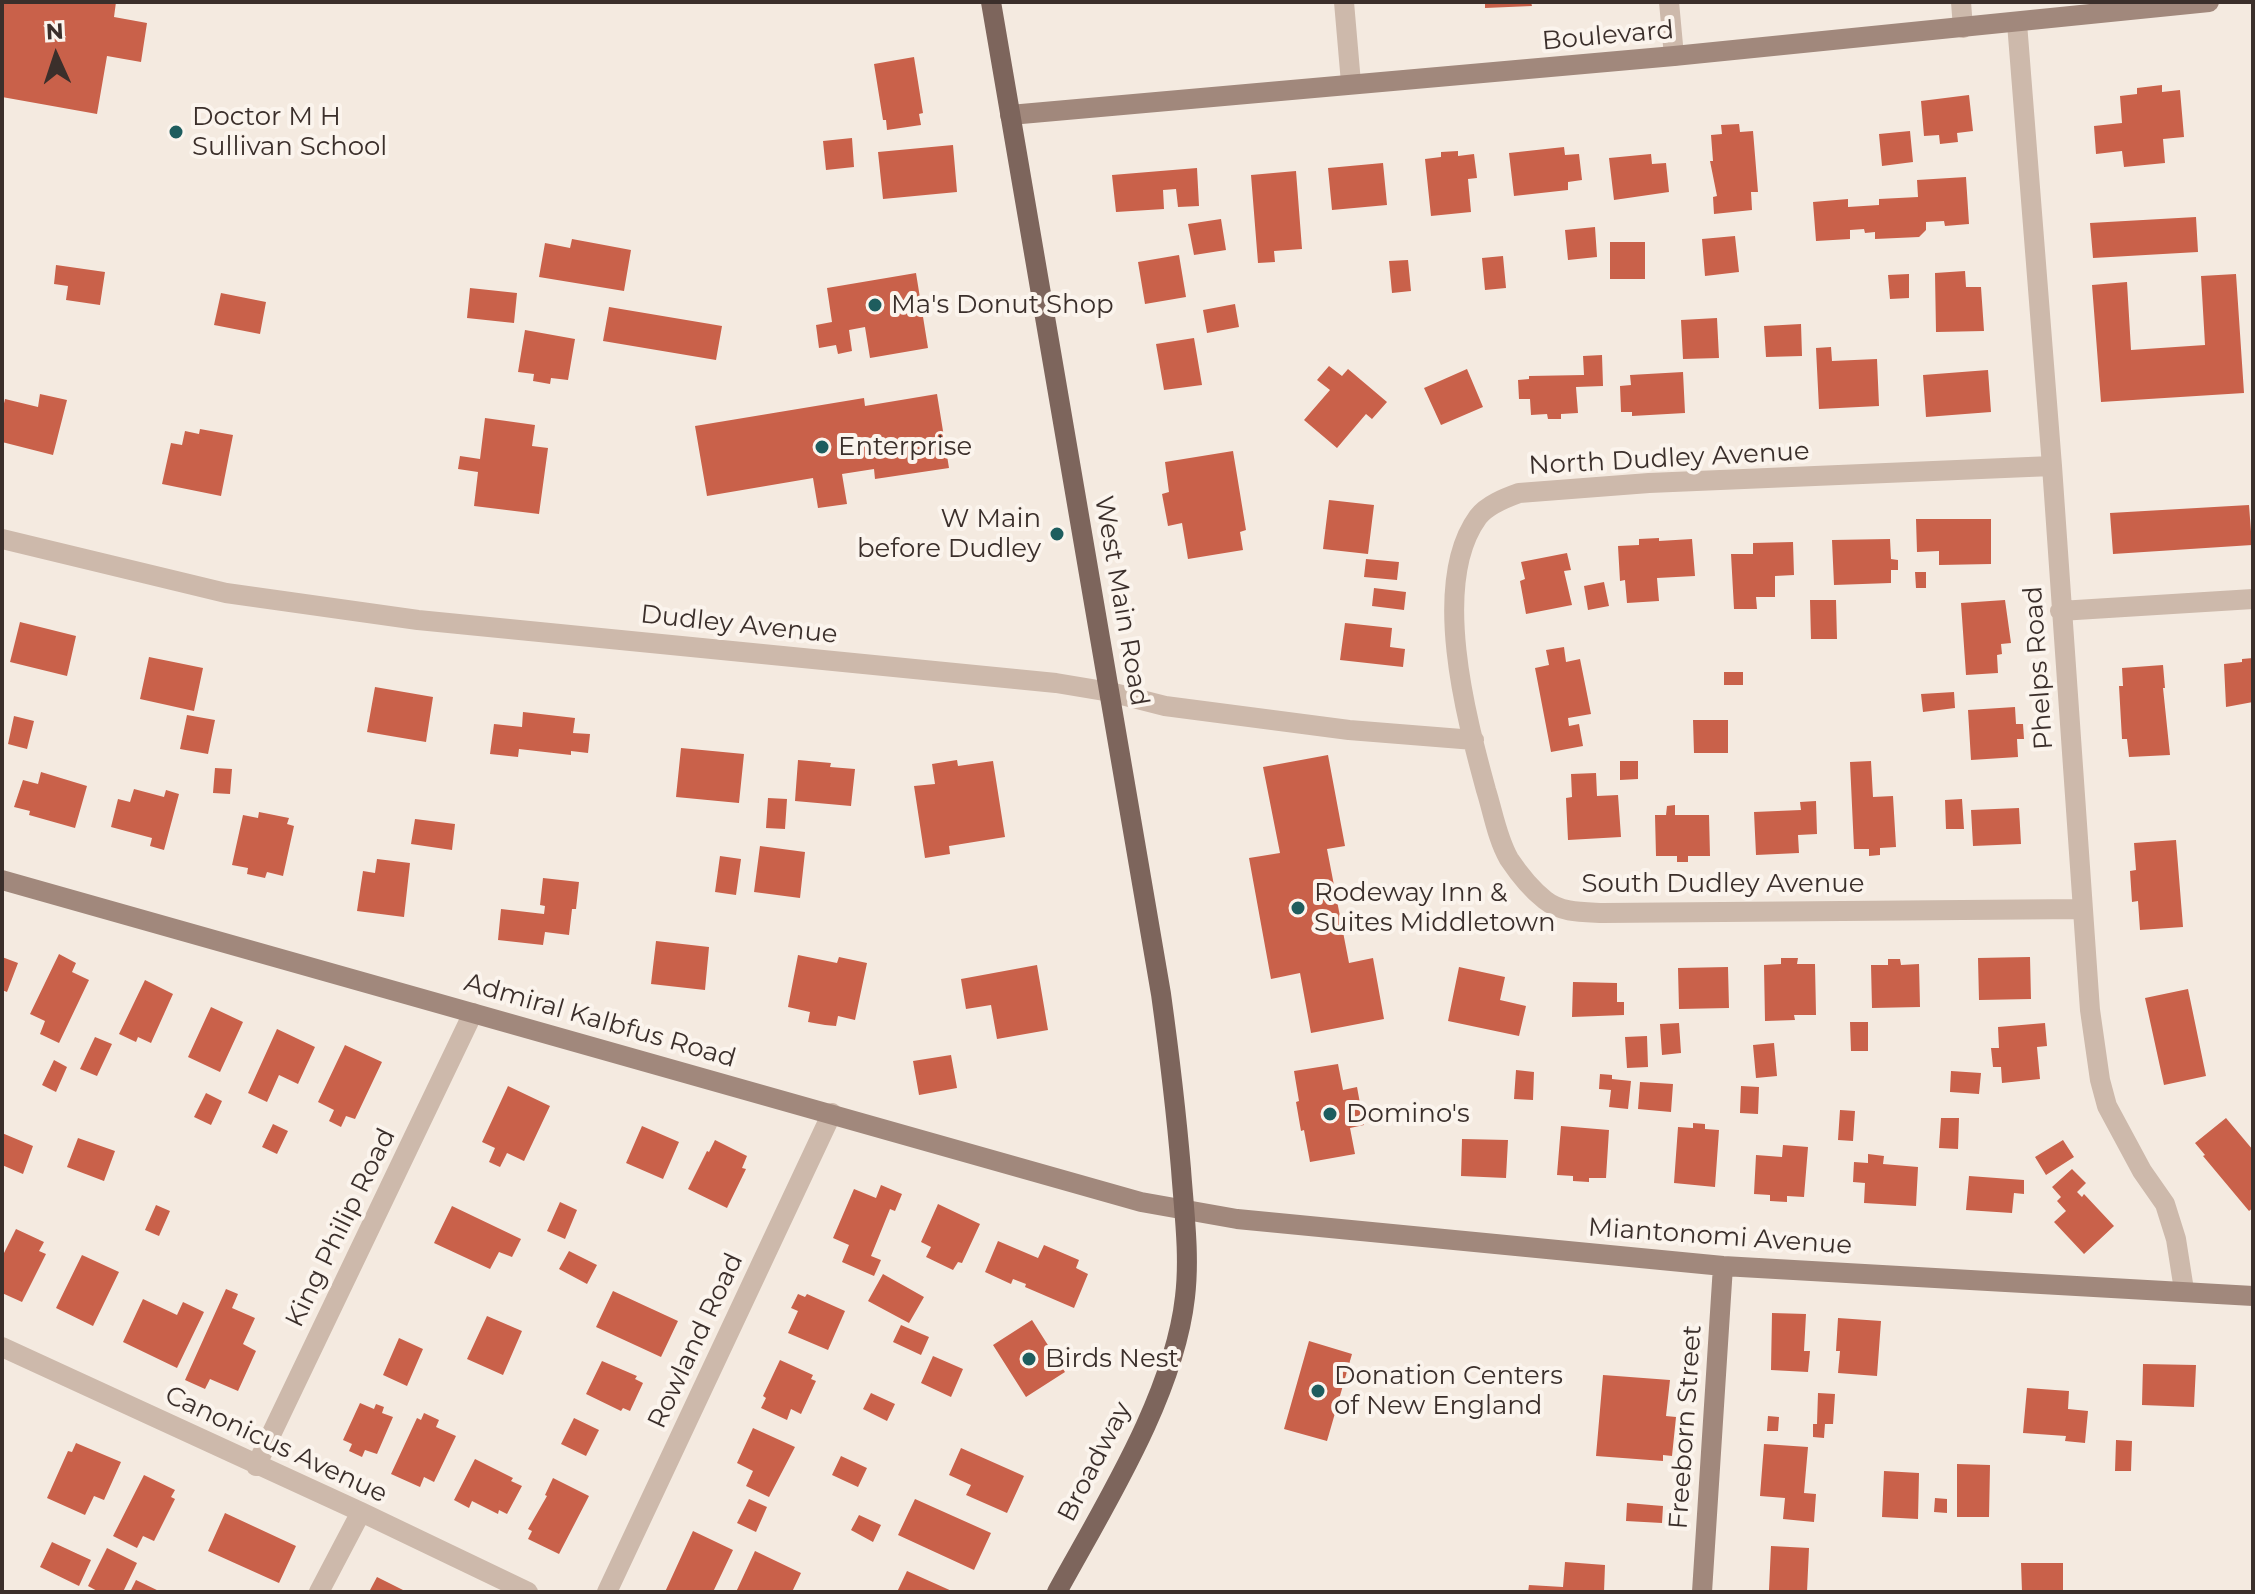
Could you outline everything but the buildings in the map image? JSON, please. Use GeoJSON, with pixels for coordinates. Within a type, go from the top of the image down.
{"type":"FeatureCollection","features":[{"type":"Feature","properties":{"kind":"main road","name":"West Main Road"},"geometry":{"type":"LineString","coordinates":[[991,2],[1110,692],[1175,1092],[1185,1210]]}},
{"type":"Feature","properties":{"kind":"main road","name":"Boulevard"},"geometry":{"type":"LineString","coordinates":[[1010,115],[1674,56],[2209,2]]}},
{"type":"Feature","properties":{"kind":"main road","name":"Admiral Kalbfus Road"},"geometry":{"type":"LineString","coordinates":[[2,880],[1141,1202],[1185,1210]]}},
{"type":"Feature","properties":{"kind":"main road","name":"Miantonomi Avenue"},"geometry":{"type":"LineString","coordinates":[[1185,1210],[1237,1219],[1723,1266],[2253,1296]]}},
{"type":"Feature","properties":{"kind":"main road","name":"Broadway"},"geometry":{"type":"LineString","coordinates":[[1057,1592],[1133,1454],[1162,1385],[1178,1335],[1185,1298],[1185,1210]]}},
{"type":"Feature","properties":{"kind":"main road","name":"Freeborn Street"},"geometry":{"type":"LineString","coordinates":[[1702,1592],[1723,1266]]}},
{"type":"Feature","properties":{"kind":"street"},"geometry":{"type":"LineString","coordinates":[[1344,2],[1351,83]]}},
{"type":"Feature","properties":{"kind":"street"},"geometry":{"type":"LineString","coordinates":[[1669,2],[1674,56]]}},
{"type":"Feature","properties":{"kind":"street"},"geometry":{"type":"LineString","coordinates":[[1961,2],[1963,28]]}},
{"type":"Feature","properties":{"kind":"street","name":"Phelps Road"},"geometry":{"type":"LineString","coordinates":[[2017,23],[2090,1010],[2107,1106],[2128,1148],[2165,1204],[2176,1239],[2184,1290]]}},
{"type":"Feature","properties":{"kind":"street","name":"North Dudley Avenue"},"geometry":{"type":"LineString","coordinates":[[1474,740],[1457,649],[1455,578],[1468,533],[1480,514],[1500,501],[1519,493],[1649,483],[2052,466]]}},
{"type":"Feature","properties":{"kind":"street","name":"Dudley Avenue"},"geometry":{"type":"LineString","coordinates":[[2,539],[226,593],[403,618],[1056,683],[1179,708],[1349,730],[1474,740]]}},
{"type":"Feature","properties":{"kind":"street"},"geometry":{"type":"LineString","coordinates":[[2060,611],[2253,599]]}},
{"type":"Feature","properties":{"kind":"street","name":"South Dudley Avenue"},"geometry":{"type":"LineString","coordinates":[[1474,740],[1494,820],[1508,857],[1528,885],[1557,907],[1603,913],[2082,909]]}},
{"type":"Feature","properties":{"kind":"street","name":"King Philip Road"},"geometry":{"type":"LineString","coordinates":[[256,1466],[473,1013]]}},
{"type":"Feature","properties":{"kind":"street","name":"Rowland Road"},"geometry":{"type":"LineString","coordinates":[[607,1592],[832,1113]]}},
{"type":"Feature","properties":{"kind":"street","name":"Canonicus Avenue"},"geometry":{"type":"LineString","coordinates":[[2,1347],[528,1592]]}},
{"type":"Feature","properties":{"kind":"street"},"geometry":{"type":"LineString","coordinates":[[319,1592],[361,1512]]}},
{"type":"Feature","properties":{"kind":"place","name":"Doctor M H Sullivan School"},"geometry":{"type":"Point","coordinates":[176,132]}},
{"type":"Feature","properties":{"kind":"place","name":"Ma's Donut Shop"},"geometry":{"type":"Point","coordinates":[875,305]}},
{"type":"Feature","properties":{"kind":"place","name":"Enterprise"},"geometry":{"type":"Point","coordinates":[822,447]}},
{"type":"Feature","properties":{"kind":"place","name":"W Main before Dudley"},"geometry":{"type":"Point","coordinates":[1057,534]}},
{"type":"Feature","properties":{"kind":"place","name":"Rodeway Inn & Suites Middletown"},"geometry":{"type":"Point","coordinates":[1298,908]}},
{"type":"Feature","properties":{"kind":"place","name":"Domino's"},"geometry":{"type":"Point","coordinates":[1330,1114]}},
{"type":"Feature","properties":{"kind":"place","name":"Birds Nest"},"geometry":{"type":"Point","coordinates":[1029,1359]}},
{"type":"Feature","properties":{"kind":"place","name":"Donation Centers of New England"},"geometry":{"type":"Point","coordinates":[1318,1391]}}]}
